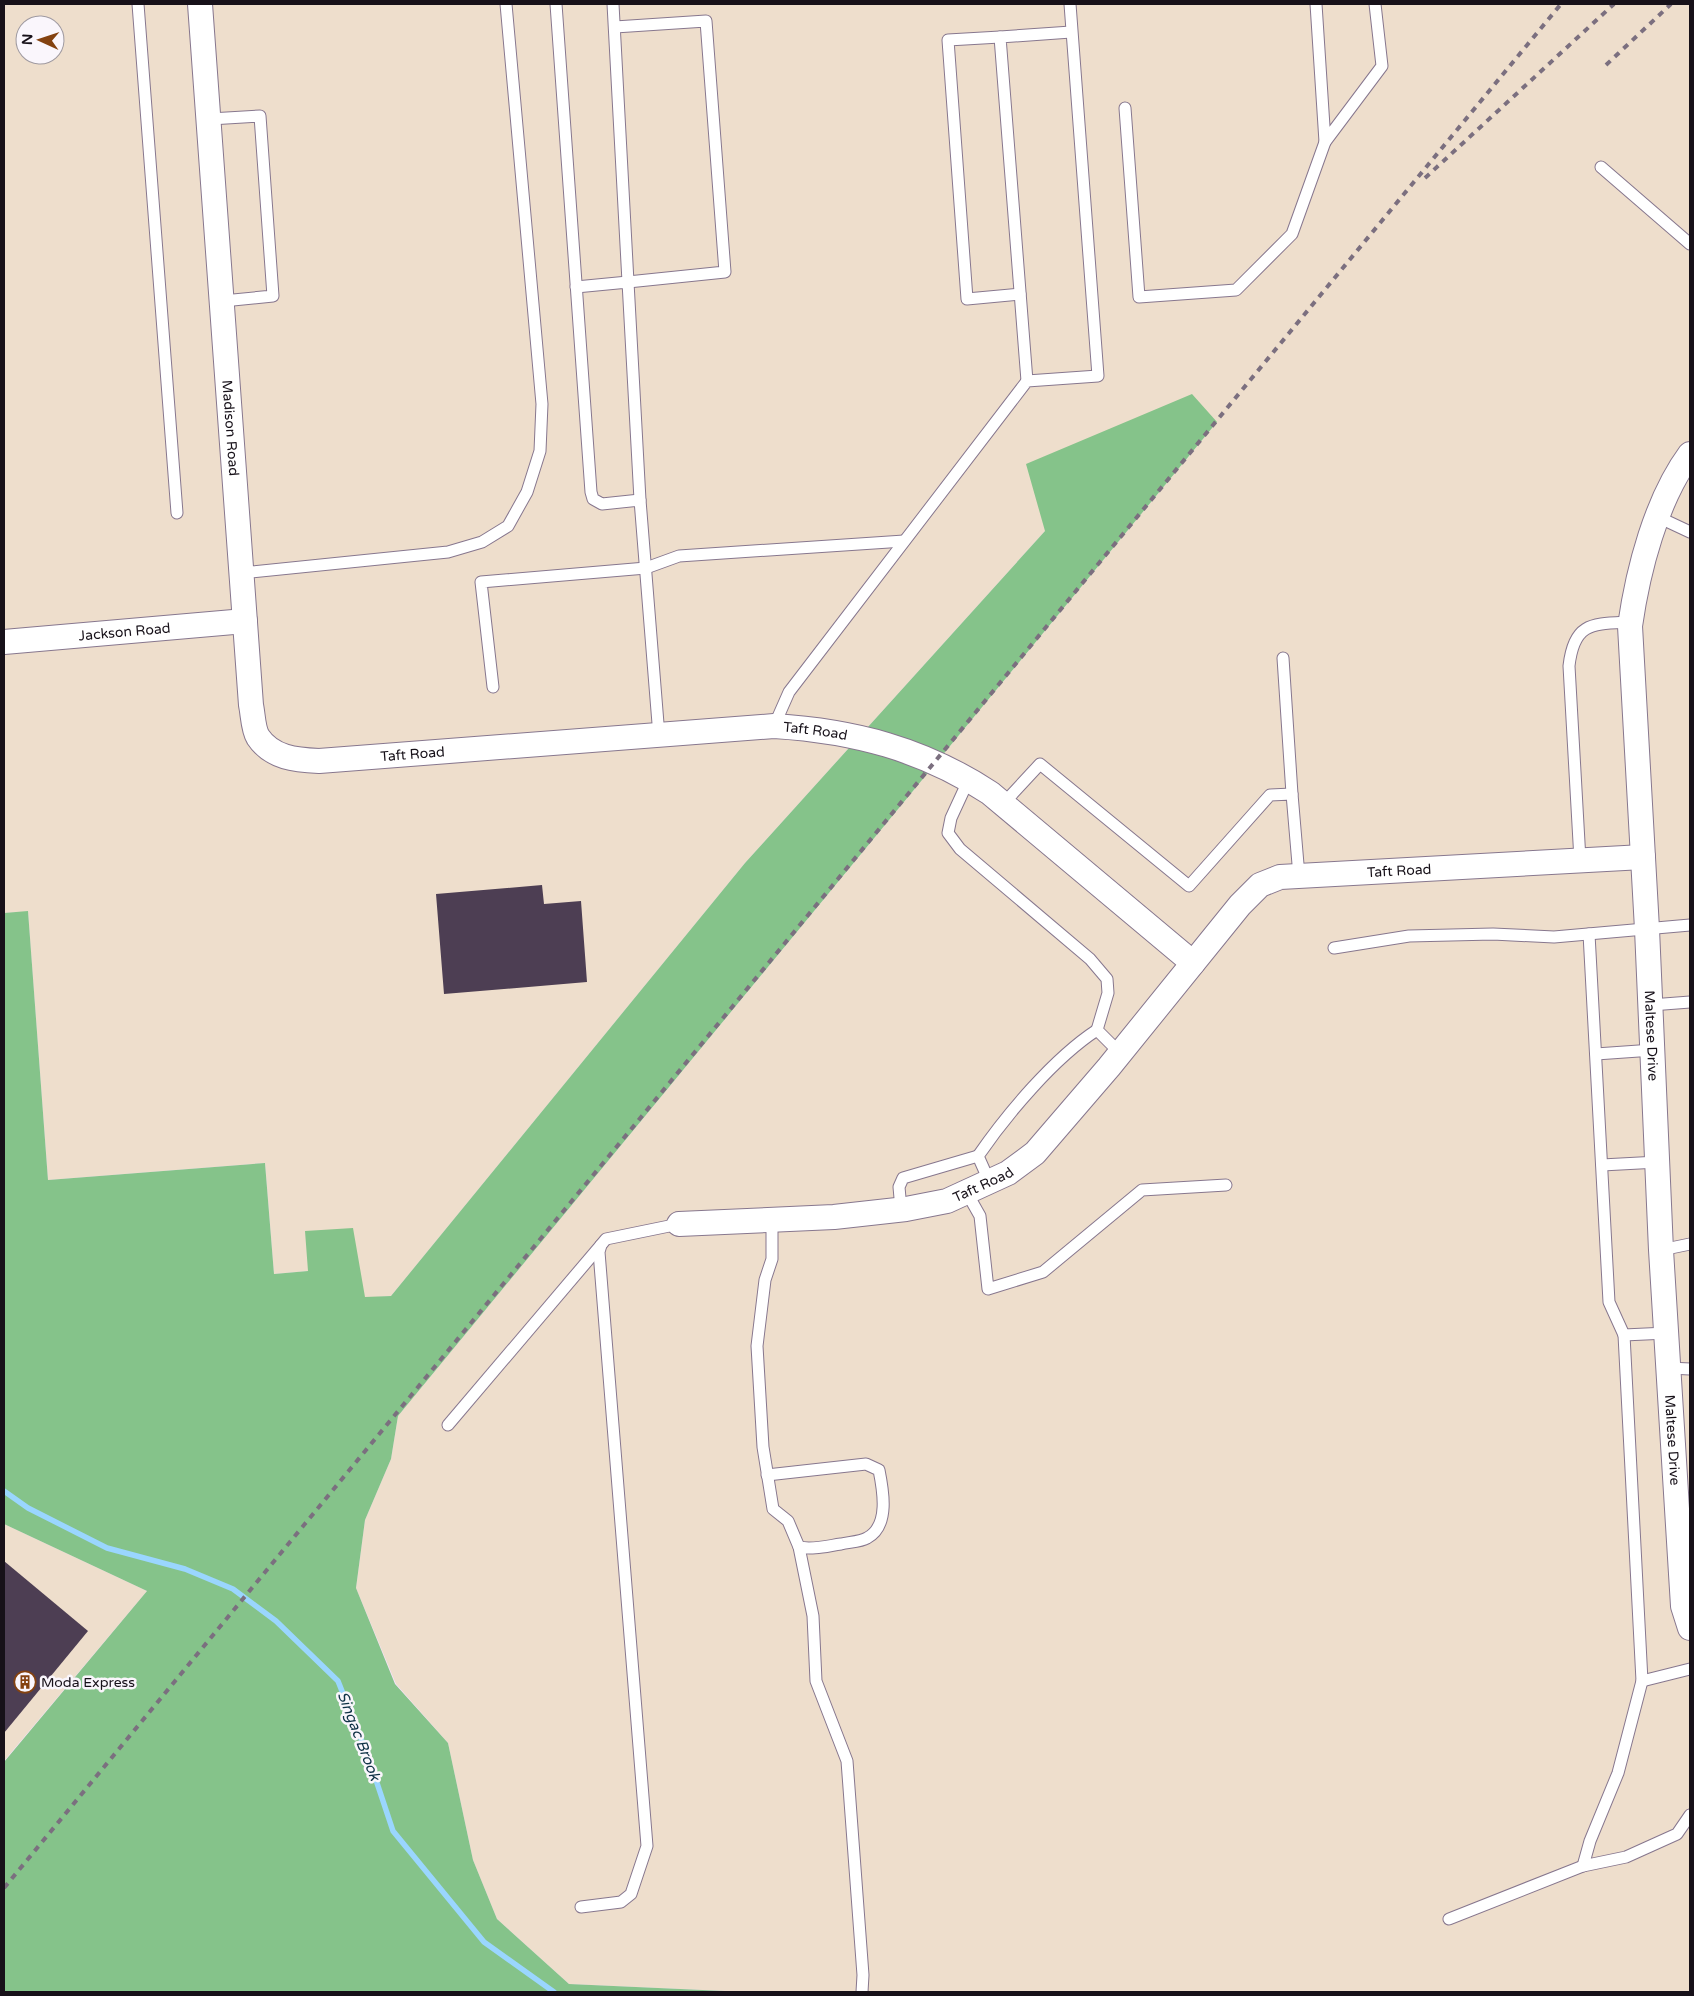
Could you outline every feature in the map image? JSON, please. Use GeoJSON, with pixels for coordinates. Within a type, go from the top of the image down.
{"type":"FeatureCollection","features":[{"type":"Feature","properties":{"kind":"street","name":"Madison Road"},"geometry":{"type":"LineString","coordinates":[[200,4],[210,120],[251,705],[258,736],[272,752],[294,760],[319,761],[364,757]]}},
{"type":"Feature","properties":{"kind":"street","name":"Maltese Drive"},"geometry":{"type":"LineString","coordinates":[[1690,454],[1649,537],[1637,582],[1630,622],[1667,1333],[1680,1369],[1683,1606],[1690,1628]]}},
{"type":"Feature","properties":{"kind":"street","name":"Jackson Road"},"geometry":{"type":"LineString","coordinates":[[4,642],[245,621]]}},
{"type":"Feature","properties":{"kind":"street","name":"Taft Road"},"geometry":{"type":"LineString","coordinates":[[364,757],[774,726],[844,733],[883,742],[943,766],[968,779],[1003,804],[1193,963]]}},
{"type":"Feature","properties":{"kind":"street","name":"Taft Road"},"geometry":{"type":"LineString","coordinates":[[679,1224],[834,1217],[901,1209],[947,1201],[990,1183],[1008,1173],[1035,1153],[1120,1053],[1240,905],[1260,885],[1280,877],[1643,857]]}},
{"type":"Feature","properties":{"kind":"lane"},"geometry":{"type":"LineString","coordinates":[[138,4],[177,513]]}},
{"type":"Feature","properties":{"kind":"lane"},"geometry":{"type":"LineString","coordinates":[[242,572],[448,552],[482,542],[508,526],[527,492],[540,451],[542,404],[506,4]]}},
{"type":"Feature","properties":{"kind":"lane"},"geometry":{"type":"LineString","coordinates":[[556,4],[591,492],[593,499],[602,504],[640,500]]}},
{"type":"Feature","properties":{"kind":"lane"},"geometry":{"type":"LineString","coordinates":[[613,4],[640,500],[659,736]]}},
{"type":"Feature","properties":{"kind":"lane"},"geometry":{"type":"LineString","coordinates":[[1027,381],[1098,376],[1070,4]]}},
{"type":"Feature","properties":{"kind":"lane"},"geometry":{"type":"LineString","coordinates":[[1316,4],[1325,142]]}},
{"type":"Feature","properties":{"kind":"lane"},"geometry":{"type":"LineString","coordinates":[[1125,108],[1139,297],[1236,290],[1292,234],[1325,142],[1382,66],[1375,4]]}},
{"type":"Feature","properties":{"kind":"lane"},"geometry":{"type":"LineString","coordinates":[[576,287],[725,272],[706,21],[615,27]]}},
{"type":"Feature","properties":{"kind":"lane"},"geometry":{"type":"LineString","coordinates":[[1020,294],[967,299],[948,40],[1071,32]]}},
{"type":"Feature","properties":{"kind":"lane"},"geometry":{"type":"LineString","coordinates":[[774,726],[789,692],[1027,381],[1000,37]]}},
{"type":"Feature","properties":{"kind":"lane"},"geometry":{"type":"LineString","coordinates":[[210,120],[260,116],[273,296],[222,301]]}},
{"type":"Feature","properties":{"kind":"lane"},"geometry":{"type":"LineString","coordinates":[[1601,167],[1690,244]]}},
{"type":"Feature","properties":{"kind":"lane"},"geometry":{"type":"LineString","coordinates":[[1658,517],[1690,532]]}},
{"type":"Feature","properties":{"kind":"lane"},"geometry":{"type":"LineString","coordinates":[[493,687],[481,582],[646,568],[679,556],[904,541]]}},
{"type":"Feature","properties":{"kind":"lane"},"geometry":{"type":"LineString","coordinates":[[1580,860],[1569,666],[1571,646],[1579,634],[1595,624],[1630,622]]}},
{"type":"Feature","properties":{"kind":"lane"},"geometry":{"type":"LineString","coordinates":[[1283,658],[1299,876]]}},
{"type":"Feature","properties":{"kind":"lane"},"geometry":{"type":"LineString","coordinates":[[1003,804],[1040,764],[1189,886],[1270,795],[1292,794]]}},
{"type":"Feature","properties":{"kind":"lane"},"geometry":{"type":"LineString","coordinates":[[901,1209],[899,1187],[903,1178],[978,1156],[1023,1100],[1069,1050],[1097,1030],[1108,993],[1107,979],[1090,959],[960,849],[948,833],[951,818],[968,779]]}},
{"type":"Feature","properties":{"kind":"lane"},"geometry":{"type":"LineString","coordinates":[[1334,948],[1409,936],[1493,934],[1554,937],[1690,925]]}},
{"type":"Feature","properties":{"kind":"lane"},"geometry":{"type":"LineString","coordinates":[[1583,1866],[1590,1841],[1618,1773],[1642,1681],[1624,1335],[1609,1302],[1589,934]]}},
{"type":"Feature","properties":{"kind":"lane"},"geometry":{"type":"LineString","coordinates":[[1651,1005],[1690,1002]]}},
{"type":"Feature","properties":{"kind":"lane"},"geometry":{"type":"LineString","coordinates":[[1097,1030],[1120,1053]]}},
{"type":"Feature","properties":{"kind":"lane"},"geometry":{"type":"LineString","coordinates":[[1596,1054],[1653,1050]]}},
{"type":"Feature","properties":{"kind":"lane"},"geometry":{"type":"LineString","coordinates":[[978,1156],[990,1183]]}},
{"type":"Feature","properties":{"kind":"lane"},"geometry":{"type":"LineString","coordinates":[[1602,1165],[1658,1162]]}},
{"type":"Feature","properties":{"kind":"lane"},"geometry":{"type":"LineString","coordinates":[[967,1193],[980,1216],[988,1289],[1043,1272],[1142,1190],[1226,1185]]}},
{"type":"Feature","properties":{"kind":"lane"},"geometry":{"type":"LineString","coordinates":[[772,1220],[772,1259],[765,1280],[757,1346],[763,1447],[773,1508],[788,1521],[799,1547],[812,1616],[816,1681],[848,1761],[863,1975],[862,1992]]}},
{"type":"Feature","properties":{"kind":"lane"},"geometry":{"type":"LineString","coordinates":[[448,1425],[606,1239],[679,1224]]}},
{"type":"Feature","properties":{"kind":"lane"},"geometry":{"type":"LineString","coordinates":[[1662,1250],[1690,1244]]}},
{"type":"Feature","properties":{"kind":"lane"},"geometry":{"type":"LineString","coordinates":[[581,1907],[621,1902],[631,1894],[647,1846],[606,1353],[599,1252],[601,1245]]}},
{"type":"Feature","properties":{"kind":"lane"},"geometry":{"type":"LineString","coordinates":[[1624,1335],[1667,1333]]}},
{"type":"Feature","properties":{"kind":"lane"},"geometry":{"type":"LineString","coordinates":[[767,1475],[866,1464],[879,1470],[883,1510],[880,1522],[873,1534],[865,1539],[820,1548],[799,1547]]}},
{"type":"Feature","properties":{"kind":"lane"},"geometry":{"type":"LineString","coordinates":[[1642,1681],[1690,1670]]}},
{"type":"Feature","properties":{"kind":"lane"},"geometry":{"type":"LineString","coordinates":[[1449,1919],[1583,1866],[1626,1857],[1677,1834],[1690,1815]]}},
{"type":"Feature","properties":{"kind":"shaded area"},"geometry":{"type":"Polygon","coordinates":[[[4,4],[1690,4],[1690,1992],[747,1992],[569,1984],[497,1919],[473,1860],[448,1743],[396,1684],[356,1588],[365,1520],[391,1459],[398,1416],[1217,422],[1045,531],[745,863],[391,1296],[365,1298],[309,1271],[274,1274],[265,1163],[48,1180],[28,912],[4,913],[4,4]]]}},
{"type":"Feature","properties":{"kind":"shaded area"},"geometry":{"type":"Polygon","coordinates":[[[4,1524],[147,1591],[4,1761],[4,1524]]]}},
{"type":"Feature","properties":{"kind":"green space"},"geometry":{"type":"Polygon","coordinates":[[[1192,394],[1217,422],[398,1416],[391,1459],[365,1520],[356,1588],[395,1684],[448,1743],[473,1860],[497,1919],[569,1984],[747,1992],[4,1992],[4,1762],[147,1591],[4,1524],[4,913],[28,911],[48,1180],[265,1163],[274,1274],[308,1271],[305,1231],[353,1228],[365,1297],[391,1296],[745,863],[1045,531],[1026,464],[1192,394]]]}},
{"type":"Feature","properties":{"kind":"building"},"geometry":{"type":"Polygon","coordinates":[[[542,885],[544,904],[581,901],[587,982],[444,994],[436,894],[542,885]]]}},
{"type":"Feature","properties":{"kind":"building","name":"Moda Express"},"geometry":{"type":"Polygon","coordinates":[[[4,1561],[88,1631],[4,1733],[4,1561]]]}},
{"type":"Feature","properties":{"kind":"waterway","name":"Singac Brook"},"geometry":{"type":"LineString","coordinates":[[4,1491],[28,1508],[107,1548],[185,1569],[233,1589],[276,1621],[338,1681],[369,1759],[393,1831],[484,1942],[554,1992]]}},
{"type":"Feature","properties":{"kind":"railway"},"geometry":{"type":"LineString","coordinates":[[4,1888],[1561,4]]}},
{"type":"Feature","properties":{"kind":"railway"},"geometry":{"type":"LineString","coordinates":[[1425,178],[1614,4]]}},
{"type":"Feature","properties":{"kind":"railway"},"geometry":{"type":"LineString","coordinates":[[1606,65],[1671,4]]}},
{"type":"Feature","properties":{"kind":"place","name":"Moda Express"},"geometry":{"type":"Point","coordinates":[25,1682]}}]}
